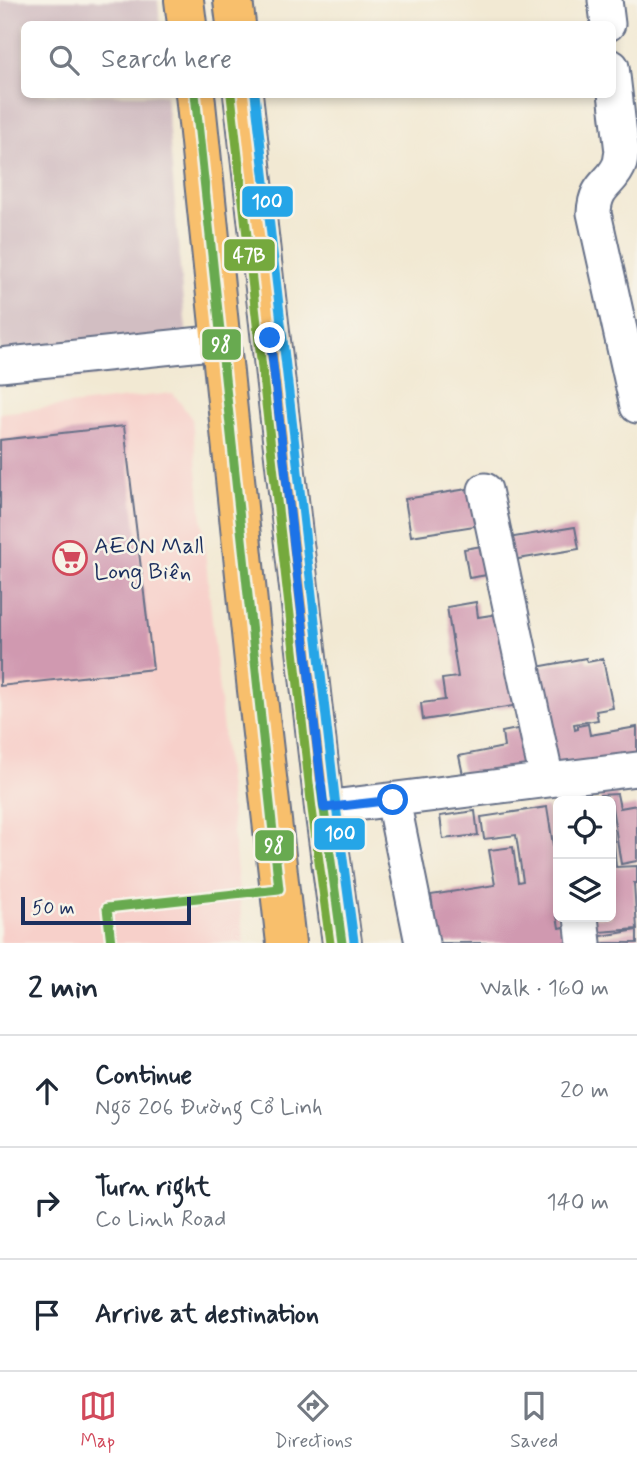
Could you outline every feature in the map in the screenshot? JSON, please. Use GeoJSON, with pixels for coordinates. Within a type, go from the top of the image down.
{"type":"FeatureCollection","features":[{"type":"Feature","properties":{"kind":"main road"},"geometry":{"type":"LineString","coordinates":[[184,0],[187,21]]}},
{"type":"Feature","properties":{"kind":"main road"},"geometry":{"type":"LineString","coordinates":[[233,0],[236,21]]}},
{"type":"Feature","properties":{"kind":"main road"},"geometry":{"type":"LineString","coordinates":[[194,98],[286,943]]}},
{"type":"Feature","properties":{"kind":"main road"},"geometry":{"type":"LineString","coordinates":[[243,98],[324,808],[342,943]]}},
{"type":"Feature","properties":{"kind":"street"},"geometry":{"type":"LineString","coordinates":[[605,0],[608,21]]}},
{"type":"Feature","properties":{"kind":"street"},"geometry":{"type":"LineString","coordinates":[[616,98],[622,152],[620,163],[599,191],[594,203],[594,213],[637,406]]}},
{"type":"Feature","properties":{"kind":"street"},"geometry":{"type":"LineString","coordinates":[[0,365],[221,342]]}},
{"type":"Feature","properties":{"kind":"street"},"geometry":{"type":"LineString","coordinates":[[485,490],[560,787]]}},
{"type":"Feature","properties":{"kind":"street"},"geometry":{"type":"LineString","coordinates":[[324,808],[560,787],[637,769]]}},
{"type":"Feature","properties":{"kind":"street"},"geometry":{"type":"LineString","coordinates":[[393,800],[422,943]]}},
{"type":"Feature","properties":{"kind":"street"},"geometry":{"type":"LineString","coordinates":[[582,922],[584,943]]}},
{"type":"Feature","properties":{"kind":"shaded area"},"geometry":{"type":"Polygon","coordinates":[[[0,0],[158,0],[160,21],[21,21],[21,98],[166,98],[190,366],[0,386],[0,0]]]}},
{"type":"Feature","properties":{"kind":"shaded area"},"geometry":{"type":"Polygon","coordinates":[[[173,393],[192,419],[244,943],[0,943],[0,413],[173,393]]]}},
{"type":"Feature","properties":{"kind":"building","name":"AEON Mall Long Biên"},"geometry":{"type":"Polygon","coordinates":[[[124,426],[153,669],[0,686],[0,440],[124,426]]]}},
{"type":"Feature","properties":{"kind":"building"},"geometry":{"type":"Polygon","coordinates":[[[480,487],[487,524],[411,536],[405,499],[480,487]]]}},
{"type":"Feature","properties":{"kind":"building"},"geometry":{"type":"Polygon","coordinates":[[[575,527],[579,549],[506,561],[502,539],[575,527]]]}},
{"type":"Feature","properties":{"kind":"building"},"geometry":{"type":"Polygon","coordinates":[[[488,545],[493,574],[469,578],[464,549],[488,545]]]}},
{"type":"Feature","properties":{"kind":"building"},"geometry":{"type":"Polygon","coordinates":[[[476,602],[478,617],[505,613],[519,705],[423,720],[421,703],[445,700],[442,679],[458,677],[447,607],[476,602]]]}},
{"type":"Feature","properties":{"kind":"building"},"geometry":{"type":"Polygon","coordinates":[[[586,658],[587,662],[603,659],[613,708],[596,711],[598,720],[574,724],[575,730],[578,726],[588,724],[590,735],[637,727],[637,768],[548,779],[526,669],[586,658]]]}},
{"type":"Feature","properties":{"kind":"building"},"geometry":{"type":"Polygon","coordinates":[[[527,727],[537,774],[466,789],[459,756],[504,747],[502,732],[527,727]]]}},
{"type":"Feature","properties":{"kind":"building"},"geometry":{"type":"Polygon","coordinates":[[[617,794],[620,808],[637,805],[637,861],[621,864],[616,832],[616,796],[600,795],[617,794]]]}},
{"type":"Feature","properties":{"kind":"building"},"geometry":{"type":"Polygon","coordinates":[[[547,807],[553,845],[553,922],[558,922],[559,928],[577,925],[580,943],[438,943],[431,895],[495,885],[489,850],[513,847],[518,882],[523,881],[516,835],[484,839],[481,817],[547,807]]]}},
{"type":"Feature","properties":{"kind":"building"},"geometry":{"type":"Polygon","coordinates":[[[475,811],[478,835],[443,839],[440,816],[475,811]]]}},
{"type":"Feature","properties":{"kind":"building"},"geometry":{"type":"Polygon","coordinates":[[[637,866],[637,883],[634,883],[637,929],[587,933],[586,922],[616,922],[616,867],[637,866]]]}},
{"type":"Feature","properties":{"kind":"building"},"geometry":{"type":"Polygon","coordinates":[[[637,930],[637,943],[585,943],[584,939],[637,930]]]}},
{"type":"Feature","properties":{"kind":"transit line","name":"98"},"geometry":{"type":"LineString","coordinates":[[111,943],[107,908],[279,889],[195,98]]}},
{"type":"Feature","properties":{"kind":"transit line","name":"47B"},"geometry":{"type":"LineString","coordinates":[[231,98],[312,809],[330,943]]}},
{"type":"Feature","properties":{"kind":"transit line","name":"100"},"geometry":{"type":"LineString","coordinates":[[255,98],[336,806],[354,941]]}},
{"type":"Feature","properties":{"kind":"transit line","name":"98"},"geometry":{"type":"LineString","coordinates":[[321,787],[342,943]]}},
{"type":"Feature","properties":{"kind":"place","name":"AEON Mall Long Biên"},"geometry":{"type":"Point","coordinates":[70,558]}},
{"type":"Feature","properties":{"kind":"route"},"geometry":{"type":"LineString","coordinates":[[270,338],[324,808],[393,800]]}}]}
